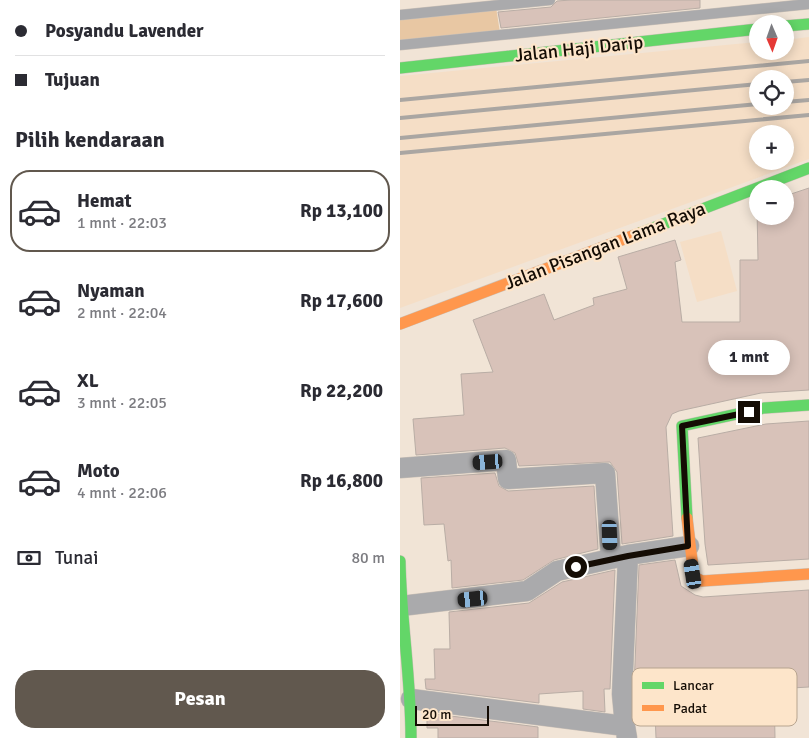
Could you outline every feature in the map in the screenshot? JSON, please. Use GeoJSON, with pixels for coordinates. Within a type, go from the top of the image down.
{"type":"FeatureCollection","features":[{"type":"Feature","properties":{"kind":"street"},"geometry":{"type":"LineString","coordinates":[[794,25],[809,24]]}},
{"type":"Feature","properties":{"kind":"street","name":"Jalan Haji Darip"},"geometry":{"type":"LineString","coordinates":[[400,68],[749,30]]}},
{"type":"Feature","properties":{"kind":"street","name":"Jalan Pisangan Lama Raya"},"geometry":{"type":"LineString","coordinates":[[400,324],[809,168]]}},
{"type":"Feature","properties":{"kind":"street"},"geometry":{"type":"LineString","coordinates":[[809,405],[764,408],[682,426],[688,546],[693,574],[702,581],[809,574]]}},
{"type":"Feature","properties":{"kind":"street"},"geometry":{"type":"LineString","coordinates":[[400,468],[506,460],[508,479],[605,473],[619,557],[622,694],[626,732],[411,699]]}},
{"type":"Feature","properties":{"kind":"street"},"geometry":{"type":"LineString","coordinates":[[401,606],[527,591],[557,571],[619,557],[688,546]]}},
{"type":"Feature","properties":{"kind":"street"},"geometry":{"type":"LineString","coordinates":[[400,561],[401,606],[411,699],[407,735]]}},
{"type":"Feature","properties":{"kind":"lane"},"geometry":{"type":"LineString","coordinates":[[400,15],[550,0]]}},
{"type":"Feature","properties":{"kind":"lane"},"geometry":{"type":"LineString","coordinates":[[400,45],[809,4]]}},
{"type":"Feature","properties":{"kind":"shaded area"},"geometry":{"type":"Polygon","coordinates":[[[496,7],[500,33],[400,43],[400,16],[496,7]]]}},
{"type":"Feature","properties":{"kind":"shaded area"},"geometry":{"type":"Polygon","coordinates":[[[809,37],[809,159],[794,164],[794,125],[749,125],[749,170],[779,170],[400,308],[400,76],[749,43],[749,60],[794,60],[794,39],[809,37]]]}},
{"type":"Feature","properties":{"kind":"shaded area"},"geometry":{"type":"Polygon","coordinates":[[[721,231],[737,291],[697,302],[680,242],[721,231]]]}},
{"type":"Feature","properties":{"kind":"building"},"geometry":{"type":"Polygon","coordinates":[[[700,0],[700,8],[501,28],[498,12],[551,7],[557,1],[700,0]]]}},
{"type":"Feature","properties":{"kind":"building"},"geometry":{"type":"Polygon","coordinates":[[[809,188],[809,390],[761,393],[672,414],[666,427],[673,536],[622,544],[617,472],[610,462],[519,466],[515,453],[505,448],[416,455],[413,419],[464,415],[461,374],[493,372],[473,320],[544,294],[554,320],[594,305],[593,298],[627,289],[618,257],[675,240],[681,260],[675,262],[682,322],[740,322],[740,260],[758,260],[757,225],[794,225],[794,193],[809,188]]]}},
{"type":"Feature","properties":{"kind":"building"},"geometry":{"type":"Polygon","coordinates":[[[809,421],[809,559],[708,565],[698,438],[766,424],[809,421]]]}},
{"type":"Feature","properties":{"kind":"building"},"geometry":{"type":"Polygon","coordinates":[[[495,473],[499,486],[508,491],[594,486],[598,549],[554,560],[523,580],[452,588],[451,560],[448,561],[444,524],[424,525],[421,478],[495,473]]]}},
{"type":"Feature","properties":{"kind":"building"},"geometry":{"type":"Polygon","coordinates":[[[675,560],[681,586],[695,595],[703,597],[809,590],[809,687],[797,688],[797,668],[635,668],[639,565],[675,560]]]}},
{"type":"Feature","properties":{"kind":"building"},"geometry":{"type":"Polygon","coordinates":[[[615,570],[610,689],[604,689],[605,712],[583,709],[583,691],[539,694],[539,703],[426,689],[425,679],[435,679],[434,649],[450,649],[449,612],[529,603],[562,582],[615,570]]]}},
{"type":"Feature","properties":{"kind":"building"},"geometry":{"type":"Polygon","coordinates":[[[427,713],[538,727],[538,738],[438,738],[438,728],[427,728],[427,713]]]}},
{"type":"Feature","properties":{"kind":"building"},"geometry":{"type":"Polygon","coordinates":[[[656,726],[775,726],[775,738],[656,738],[656,726]]]}},
{"type":"Feature","properties":{"kind":"railway"},"geometry":{"type":"LineString","coordinates":[[400,100],[809,61]]}},
{"type":"Feature","properties":{"kind":"railway"},"geometry":{"type":"LineString","coordinates":[[794,81],[809,80]]}},
{"type":"Feature","properties":{"kind":"railway"},"geometry":{"type":"LineString","coordinates":[[400,118],[749,85]]}},
{"type":"Feature","properties":{"kind":"railway"},"geometry":{"type":"LineString","coordinates":[[794,101],[809,100]]}},
{"type":"Feature","properties":{"kind":"railway"},"geometry":{"type":"LineString","coordinates":[[400,138],[749,105]]}},
{"type":"Feature","properties":{"kind":"railway"},"geometry":{"type":"LineString","coordinates":[[400,153],[809,115]]}},
{"type":"Feature","properties":{"kind":"traffic: fast"},"geometry":{"type":"LineString","coordinates":[[794,25],[809,24]]}},
{"type":"Feature","properties":{"kind":"traffic: fast"},"geometry":{"type":"LineString","coordinates":[[400,68],[749,30]]}},
{"type":"Feature","properties":{"kind":"traffic: fast"},"geometry":{"type":"LineString","coordinates":[[640,233],[809,168]]}},
{"type":"Feature","properties":{"kind":"traffic: fast"},"geometry":{"type":"LineString","coordinates":[[687,518],[682,426],[764,408],[809,405]]}},
{"type":"Feature","properties":{"kind":"traffic: fast"},"geometry":{"type":"LineString","coordinates":[[400,561],[411,738]]}},
{"type":"Feature","properties":{"kind":"traffic: slow"},"geometry":{"type":"LineString","coordinates":[[400,324],[640,233]]}},
{"type":"Feature","properties":{"kind":"traffic: slow"},"geometry":{"type":"LineString","coordinates":[[687,518],[694,577],[702,581],[809,574]]}},
{"type":"Feature","properties":{"kind":"route"},"geometry":{"type":"LineString","coordinates":[[576,567],[688,546],[682,426],[749,412]]}}]}
